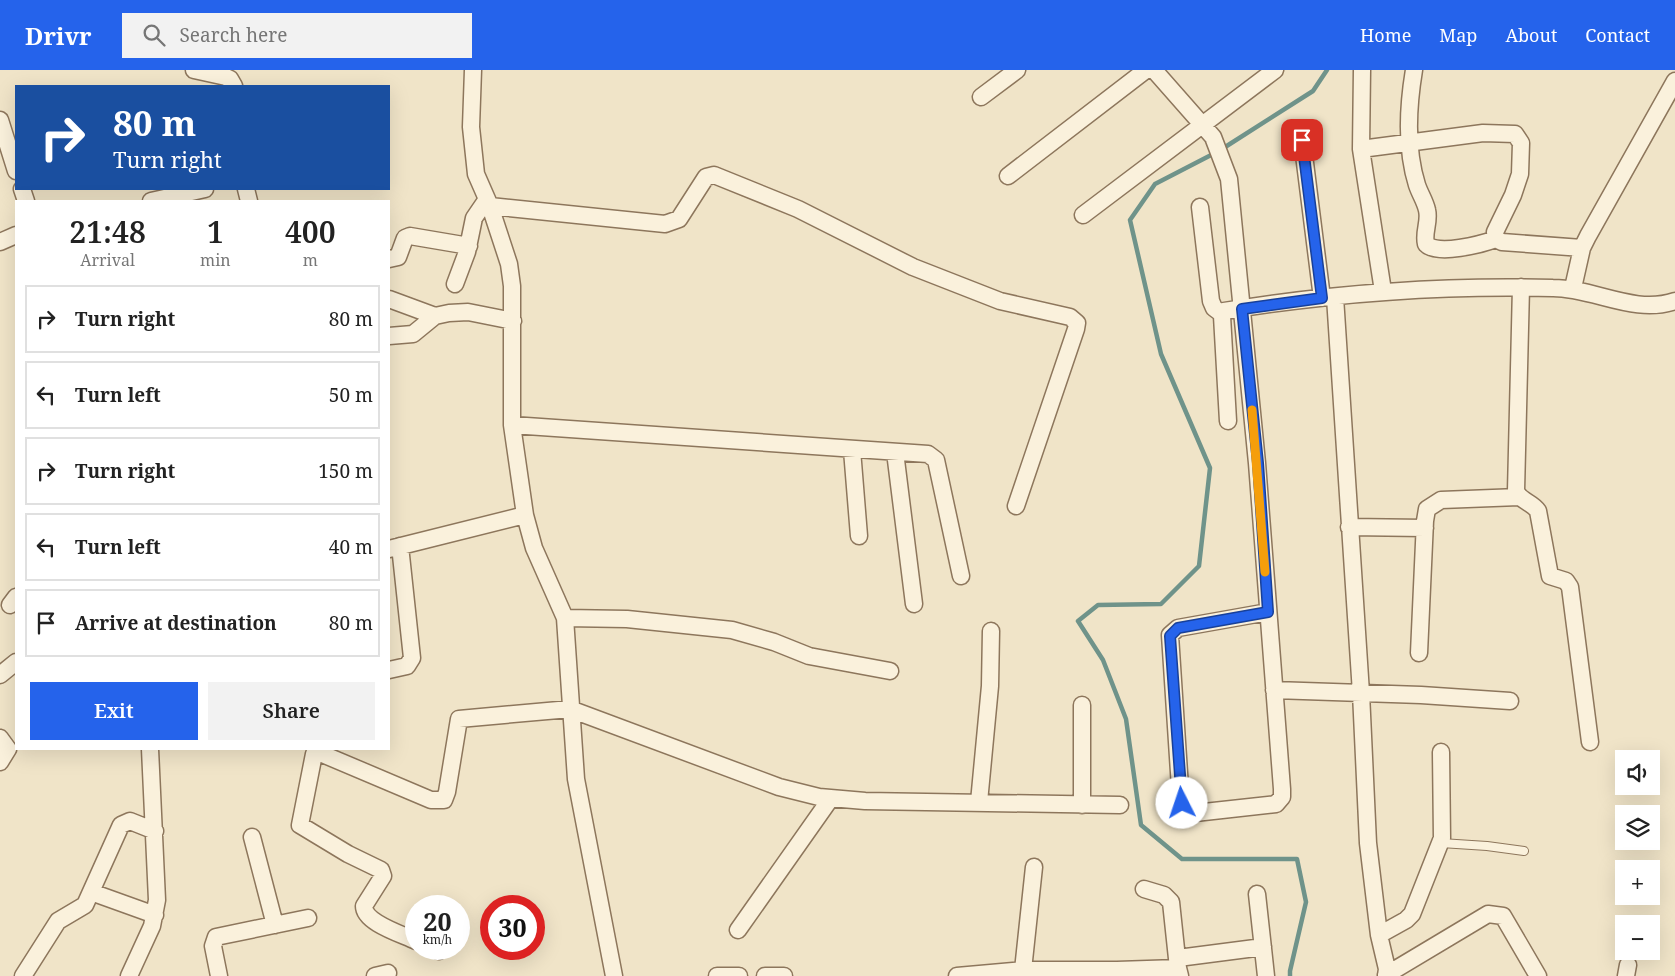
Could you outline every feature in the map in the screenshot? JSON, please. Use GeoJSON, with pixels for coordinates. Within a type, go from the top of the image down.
{"type":"FeatureCollection","features":[{"type":"Feature","properties":{"kind":"street"},"geometry":{"type":"LineString","coordinates":[[194,70],[226,77],[230,79],[233,85]]}},
{"type":"Feature","properties":{"kind":"street"},"geometry":{"type":"LineString","coordinates":[[473,70],[472,153],[476,174],[509,264],[513,321],[511,356],[512,426],[525,515],[537,556],[565,618],[576,779],[614,976],[624,976]]}},
{"type":"Feature","properties":{"kind":"street"},"geometry":{"type":"LineString","coordinates":[[982,97],[1017,70]]}},
{"type":"Feature","properties":{"kind":"street"},"geometry":{"type":"LineString","coordinates":[[1008,176],[1146,70]]}},
{"type":"Feature","properties":{"kind":"street"},"geometry":{"type":"LineString","coordinates":[[1154,70],[1208,131],[1229,179],[1258,463],[1282,789],[1279,801],[1269,806],[1195,813],[1185,811],[1182,803],[1170,636],[1178,628],[1268,612]]}},
{"type":"Feature","properties":{"kind":"street"},"geometry":{"type":"LineString","coordinates":[[1084,214],[1208,131],[1275,70]]}},
{"type":"Feature","properties":{"kind":"street"},"geometry":{"type":"LineString","coordinates":[[1362,70],[1361,149],[1383,291]]}},
{"type":"Feature","properties":{"kind":"street"},"geometry":{"type":"LineString","coordinates":[[1414,70],[1411,92],[1410,143],[1417,185],[1427,210],[1424,237],[1428,247],[1435,249],[1467,247],[1496,239],[1502,242],[1582,248]]}},
{"type":"Feature","properties":{"kind":"street"},"geometry":{"type":"LineString","coordinates":[[1573,288],[1582,248],[1675,81]]}},
{"type":"Feature","properties":{"kind":"street"},"geometry":{"type":"LineString","coordinates":[[0,120],[15,168]]}},
{"type":"Feature","properties":{"kind":"street"},"geometry":{"type":"LineString","coordinates":[[1361,149],[1483,133],[1511,132],[1518,136],[1521,149],[1520,174],[1514,195],[1495,232],[1496,239]]}},
{"type":"Feature","properties":{"kind":"street"},"geometry":{"type":"LineString","coordinates":[[1302,140],[1328,297],[1362,693],[1368,843],[1379,935],[1387,965],[1386,976]]}},
{"type":"Feature","properties":{"kind":"street"},"geometry":{"type":"LineString","coordinates":[[488,203],[665,224],[679,219],[706,177],[714,175],[798,209],[913,267],[1000,301],[1070,317],[1077,324],[1076,330],[1016,506]]}},
{"type":"Feature","properties":{"kind":"street"},"geometry":{"type":"LineString","coordinates":[[156,200],[201,190]]}},
{"type":"Feature","properties":{"kind":"street"},"geometry":{"type":"LineString","coordinates":[[455,284],[469,246],[474,218],[488,203]]}},
{"type":"Feature","properties":{"kind":"street"},"geometry":{"type":"LineString","coordinates":[[1200,207],[1211,301],[1214,308],[1222,314],[1228,421]]}},
{"type":"Feature","properties":{"kind":"street"},"geometry":{"type":"LineString","coordinates":[[0,242],[15,234]]}},
{"type":"Feature","properties":{"kind":"street"},"geometry":{"type":"LineString","coordinates":[[390,259],[398,256],[406,238],[410,236],[469,246]]}},
{"type":"Feature","properties":{"kind":"street"},"geometry":{"type":"LineString","coordinates":[[1519,497],[1516,486],[1521,287]]}},
{"type":"Feature","properties":{"kind":"street"},"geometry":{"type":"LineString","coordinates":[[1222,314],[1224,311],[1328,297],[1426,288],[1573,288],[1643,306],[1659,306],[1675,301]]}},
{"type":"Feature","properties":{"kind":"street"},"geometry":{"type":"LineString","coordinates":[[390,299],[435,316],[468,312],[513,321]]}},
{"type":"Feature","properties":{"kind":"street"},"geometry":{"type":"LineString","coordinates":[[390,336],[413,334],[435,316]]}},
{"type":"Feature","properties":{"kind":"street"},"geometry":{"type":"LineString","coordinates":[[512,426],[852,450],[924,453],[936,460],[961,576]]}},
{"type":"Feature","properties":{"kind":"street"},"geometry":{"type":"LineString","coordinates":[[852,450],[858,536]]}},
{"type":"Feature","properties":{"kind":"street"},"geometry":{"type":"LineString","coordinates":[[895,452],[914,604]]}},
{"type":"Feature","properties":{"kind":"street"},"geometry":{"type":"LineString","coordinates":[[1419,653],[1427,508],[1437,501],[1519,497],[1534,505],[1538,511],[1550,576],[1568,582],[1570,587],[1590,742]]}},
{"type":"Feature","properties":{"kind":"street"},"geometry":{"type":"LineString","coordinates":[[390,670],[407,666],[412,658],[394,548],[525,515]]}},
{"type":"Feature","properties":{"kind":"street"},"geometry":{"type":"LineString","coordinates":[[1349,527],[1425,528]]}},
{"type":"Feature","properties":{"kind":"street"},"geometry":{"type":"LineString","coordinates":[[565,618],[627,619],[732,630],[774,642],[809,656],[890,671]]}},
{"type":"Feature","properties":{"kind":"street"},"geometry":{"type":"LineString","coordinates":[[979,802],[989,694],[990,631]]}},
{"type":"Feature","properties":{"kind":"street"},"geometry":{"type":"LineString","coordinates":[[0,674],[15,663]]}},
{"type":"Feature","properties":{"kind":"street"},"geometry":{"type":"LineString","coordinates":[[1274,690],[1510,701]]}},
{"type":"Feature","properties":{"kind":"street"},"geometry":{"type":"LineString","coordinates":[[1082,705],[1082,805]]}},
{"type":"Feature","properties":{"kind":"street"},"geometry":{"type":"LineString","coordinates":[[405,936],[371,920],[365,914],[364,906],[383,876],[381,870],[348,854],[300,825],[312,757],[320,754],[431,800],[444,800],[448,792],[458,718],[570,709],[778,787],[831,798],[865,801],[1120,805]]}},
{"type":"Feature","properties":{"kind":"street"},"geometry":{"type":"LineString","coordinates":[[0,738],[8,749],[0,762]]}},
{"type":"Feature","properties":{"kind":"street"},"geometry":{"type":"LineString","coordinates":[[129,976],[155,915],[158,886],[150,750]]}},
{"type":"Feature","properties":{"kind":"street"},"geometry":{"type":"LineString","coordinates":[[1379,935],[1406,920],[1412,914],[1441,843],[1443,815],[1441,752]]}},
{"type":"Feature","properties":{"kind":"street"},"geometry":{"type":"LineString","coordinates":[[738,930],[831,798]]}},
{"type":"Feature","properties":{"kind":"street"},"geometry":{"type":"LineString","coordinates":[[23,976],[58,921],[80,909],[91,892],[122,825],[130,821],[155,831]]}},
{"type":"Feature","properties":{"kind":"street"},"geometry":{"type":"LineString","coordinates":[[252,837],[275,925]]}},
{"type":"Feature","properties":{"kind":"street"},"geometry":{"type":"LineString","coordinates":[[1023,970],[1034,867]]}},
{"type":"Feature","properties":{"kind":"street"},"geometry":{"type":"LineString","coordinates":[[1144,889],[1164,896],[1171,902],[1179,967]]}},
{"type":"Feature","properties":{"kind":"street"},"geometry":{"type":"LineString","coordinates":[[91,892],[155,915]]}},
{"type":"Feature","properties":{"kind":"street"},"geometry":{"type":"LineString","coordinates":[[1257,894],[1266,976]]}},
{"type":"Feature","properties":{"kind":"street"},"geometry":{"type":"LineString","coordinates":[[1386,976],[1488,914],[1495,913],[1503,916],[1538,976]]}},
{"type":"Feature","properties":{"kind":"street"},"geometry":{"type":"LineString","coordinates":[[219,976],[214,939],[308,918]]}},
{"type":"Feature","properties":{"kind":"street"},"geometry":{"type":"LineString","coordinates":[[957,976],[1023,970],[1117,973],[1179,967],[1263,947]]}},
{"type":"Feature","properties":{"kind":"street"},"geometry":{"type":"LineString","coordinates":[[718,976],[739,976]]}},
{"type":"Feature","properties":{"kind":"street"},"geometry":{"type":"LineString","coordinates":[[765,976],[784,976]]}},
{"type":"Feature","properties":{"kind":"lane"},"geometry":{"type":"LineString","coordinates":[[1441,843],[1524,851]]}},
{"type":"Feature","properties":{"kind":"waterway"},"geometry":{"type":"LineString","coordinates":[[1222,149],[1313,91],[1327,70]]}},
{"type":"Feature","properties":{"kind":"waterway"},"geometry":{"type":"LineString","coordinates":[[1215,153],[1155,184],[1130,220],[1161,354],[1210,468],[1199,566],[1161,604],[1098,605],[1078,621],[1103,660],[1126,719],[1141,825],[1182,859],[1297,859],[1306,902],[1290,976]]}},
{"type":"Feature","properties":{"kind":"slow traffic"},"geometry":{"type":"LineString","coordinates":[[1252,410],[1258,463],[1265,572]]}},
{"type":"Feature","properties":{"kind":"route"},"geometry":{"type":"LineString","coordinates":[[1182,803],[1170,636],[1178,628],[1268,612],[1258,463],[1242,309],[1322,298],[1302,140]]}}]}
